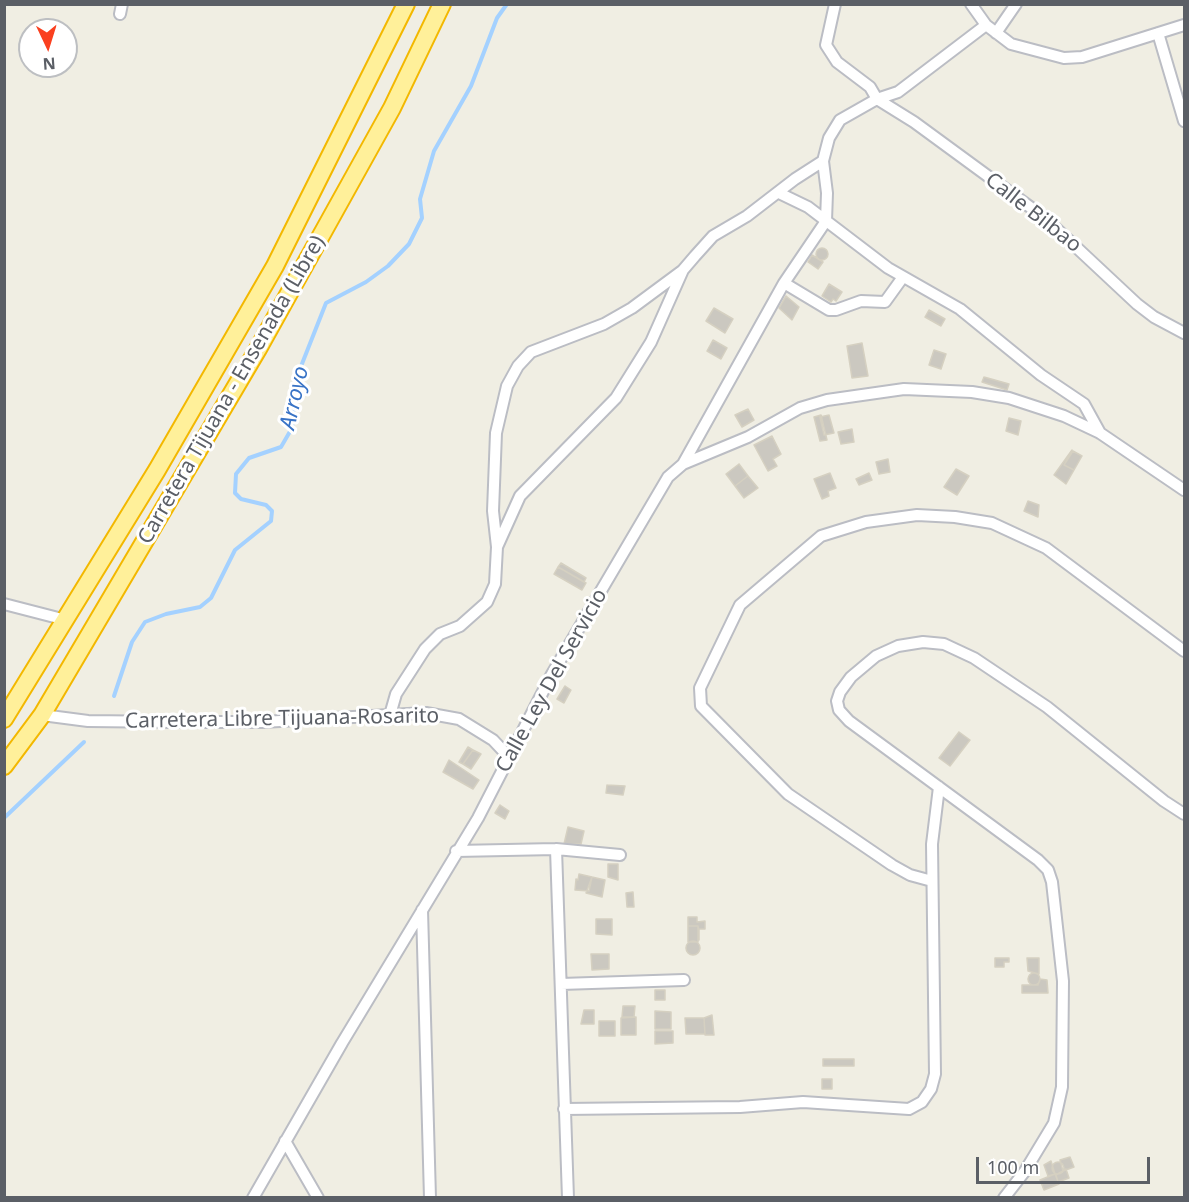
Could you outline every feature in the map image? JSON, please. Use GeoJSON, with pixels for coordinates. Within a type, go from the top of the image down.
{"type":"FeatureCollection","features":[{"type":"Feature","properties":{"kind":"highway","name":"Carretera Tijuana - Ensenada (Libre)"},"geometry":{"type":"LineString","coordinates":[[4,718],[205,390],[275,266],[406,4]]}},
{"type":"Feature","properties":{"kind":"highway","name":"Carretera Tijuana - Ensenada (Libre)"},"geometry":{"type":"LineString","coordinates":[[4,766],[42,715],[194,460],[392,108],[442,4]]}},
{"type":"Feature","properties":{"kind":"street"},"geometry":{"type":"LineString","coordinates":[[971,4],[986,26],[1011,44],[1064,58],[1082,57],[1185,25]]}},
{"type":"Feature","properties":{"kind":"street"},"geometry":{"type":"LineString","coordinates":[[996,33],[1017,4]]}},
{"type":"Feature","properties":{"kind":"street","name":"Calle Bilbao"},"geometry":{"type":"LineString","coordinates":[[836,7],[826,35],[826,45],[831,55],[870,87],[877,99],[914,122],[1045,218],[1137,304],[1154,317],[1185,333]]}},
{"type":"Feature","properties":{"kind":"street"},"geometry":{"type":"LineString","coordinates":[[826,221],[824,161],[828,138],[840,120],[877,99],[898,92],[986,26]]}},
{"type":"Feature","properties":{"kind":"street"},"geometry":{"type":"LineString","coordinates":[[1158,33],[1185,121]]}},
{"type":"Feature","properties":{"kind":"street"},"geometry":{"type":"LineString","coordinates":[[390,715],[396,693],[425,649],[441,634],[460,626],[488,602],[495,584],[497,548],[492,511],[496,433],[507,386],[518,366],[531,352],[604,324],[632,308],[683,270],[713,236],[779,193],[795,178],[824,161]]}},
{"type":"Feature","properties":{"kind":"street"},"geometry":{"type":"LineString","coordinates":[[779,193],[808,207],[903,277],[960,309],[1041,375],[1084,404],[1100,433]]}},
{"type":"Feature","properties":{"kind":"street","name":"Calle Ley Del Servicio"},"geometry":{"type":"LineString","coordinates":[[253,1197],[456,851],[478,818],[552,674],[668,477],[683,464],[784,283],[826,221]]}},
{"type":"Feature","properties":{"kind":"street"},"geometry":{"type":"LineString","coordinates":[[497,548],[520,496],[616,398],[651,342],[683,270]]}},
{"type":"Feature","properties":{"kind":"street"},"geometry":{"type":"LineString","coordinates":[[784,283],[829,310],[836,310],[861,301],[885,302],[903,277]]}},
{"type":"Feature","properties":{"kind":"street"},"geometry":{"type":"LineString","coordinates":[[683,464],[721,450],[800,408],[827,400],[904,389],[972,392],[1009,398],[1064,416],[1100,433],[1185,490]]}},
{"type":"Feature","properties":{"kind":"street"},"geometry":{"type":"LineString","coordinates":[[932,881],[910,875],[892,865],[788,794],[701,706],[700,688],[740,605],[821,536],[866,522],[917,515],[955,517],[992,523],[1046,548],[1185,651]]}},
{"type":"Feature","properties":{"kind":"street"},"geometry":{"type":"LineString","coordinates":[[4,604],[66,620]]}},
{"type":"Feature","properties":{"kind":"street"},"geometry":{"type":"LineString","coordinates":[[1004,1197],[1025,1171],[1054,1123],[1062,1087],[1063,981],[1052,882],[1048,870],[1038,860],[849,721],[839,710],[837,701],[840,692],[851,677],[876,656],[898,646],[923,642],[944,644],[974,658],[1056,714],[1164,801],[1185,814]]}},
{"type":"Feature","properties":{"kind":"street","name":"Carretera Libre Tijuana-Rosarito"},"geometry":{"type":"LineString","coordinates":[[42,715],[88,721],[262,722],[426,713],[459,719],[493,740],[509,757]]}},
{"type":"Feature","properties":{"kind":"street"},"geometry":{"type":"LineString","coordinates":[[564,1109],[740,1107],[803,1102],[909,1109],[922,1102],[931,1089],[935,1074],[932,881],[933,816],[939,787]]}},
{"type":"Feature","properties":{"kind":"street"},"geometry":{"type":"LineString","coordinates":[[555,849],[568,1197]]}},
{"type":"Feature","properties":{"kind":"street"},"geometry":{"type":"LineString","coordinates":[[456,851],[555,849],[621,855]]}},
{"type":"Feature","properties":{"kind":"street"},"geometry":{"type":"LineString","coordinates":[[422,909],[430,1197]]}},
{"type":"Feature","properties":{"kind":"street"},"geometry":{"type":"LineString","coordinates":[[561,984],[684,980]]}},
{"type":"Feature","properties":{"kind":"street"},"geometry":{"type":"LineString","coordinates":[[285,1141],[318,1197]]}},
{"type":"Feature","properties":{"kind":"building"},"geometry":{"type":"Polygon","coordinates":[[[824,248],[827,249],[827,259],[820,260],[817,259],[816,252],[817,249],[824,248]]]}},
{"type":"Feature","properties":{"kind":"building"},"geometry":{"type":"Polygon","coordinates":[[[812,255],[823,262],[818,269],[808,262],[812,255]]]}},
{"type":"Feature","properties":{"kind":"building"},"geometry":{"type":"Polygon","coordinates":[[[829,284],[842,292],[836,301],[833,299],[831,302],[822,296],[829,284]]]}},
{"type":"Feature","properties":{"kind":"building"},"geometry":{"type":"Polygon","coordinates":[[[786,296],[799,307],[792,320],[779,308],[786,296]]]}},
{"type":"Feature","properties":{"kind":"building"},"geometry":{"type":"Polygon","coordinates":[[[714,308],[733,319],[725,333],[706,321],[714,308]]]}},
{"type":"Feature","properties":{"kind":"building"},"geometry":{"type":"Polygon","coordinates":[[[929,310],[945,319],[941,326],[925,317],[929,310]]]}},
{"type":"Feature","properties":{"kind":"building"},"geometry":{"type":"Polygon","coordinates":[[[713,340],[727,348],[721,359],[707,351],[713,340]]]}},
{"type":"Feature","properties":{"kind":"building"},"geometry":{"type":"Polygon","coordinates":[[[862,343],[868,376],[852,378],[847,346],[862,343]]]}},
{"type":"Feature","properties":{"kind":"building"},"geometry":{"type":"Polygon","coordinates":[[[934,350],[946,354],[941,369],[929,365],[934,350]]]}},
{"type":"Feature","properties":{"kind":"building"},"geometry":{"type":"Polygon","coordinates":[[[984,377],[1009,384],[1007,390],[982,382],[984,377]]]}},
{"type":"Feature","properties":{"kind":"building"},"geometry":{"type":"Polygon","coordinates":[[[748,409],[754,420],[742,427],[735,415],[748,409]]]}},
{"type":"Feature","properties":{"kind":"building"},"geometry":{"type":"Polygon","coordinates":[[[821,415],[827,440],[820,441],[814,417],[821,415]]]}},
{"type":"Feature","properties":{"kind":"building"},"geometry":{"type":"Polygon","coordinates":[[[829,415],[834,433],[824,435],[820,417],[829,415]]]}},
{"type":"Feature","properties":{"kind":"building"},"geometry":{"type":"Polygon","coordinates":[[[1009,418],[1021,421],[1018,435],[1006,431],[1009,418]]]}},
{"type":"Feature","properties":{"kind":"building"},"geometry":{"type":"Polygon","coordinates":[[[852,429],[854,442],[841,444],[838,432],[852,429]]]}},
{"type":"Feature","properties":{"kind":"building"},"geometry":{"type":"Polygon","coordinates":[[[772,436],[781,454],[773,459],[777,466],[768,471],[754,445],[772,436]]]}},
{"type":"Feature","properties":{"kind":"building"},"geometry":{"type":"Polygon","coordinates":[[[1072,450],[1064,465],[1074,470],[1066,484],[1054,475],[1072,450]]]}},
{"type":"Feature","properties":{"kind":"building"},"geometry":{"type":"Polygon","coordinates":[[[1073,451],[1082,456],[1074,470],[1064,465],[1073,451]]]}},
{"type":"Feature","properties":{"kind":"building"},"geometry":{"type":"Polygon","coordinates":[[[888,459],[890,472],[879,474],[876,462],[888,459]]]}},
{"type":"Feature","properties":{"kind":"building"},"geometry":{"type":"Polygon","coordinates":[[[739,464],[748,476],[735,486],[726,474],[739,464]]]}},
{"type":"Feature","properties":{"kind":"building"},"geometry":{"type":"Polygon","coordinates":[[[956,469],[969,476],[957,495],[944,487],[956,469]]]}},
{"type":"Feature","properties":{"kind":"building"},"geometry":{"type":"Polygon","coordinates":[[[830,473],[836,488],[828,491],[829,496],[822,499],[814,479],[830,473]]]}},
{"type":"Feature","properties":{"kind":"building"},"geometry":{"type":"Polygon","coordinates":[[[869,473],[872,480],[859,485],[856,479],[869,473]]]}},
{"type":"Feature","properties":{"kind":"building"},"geometry":{"type":"Polygon","coordinates":[[[748,476],[758,488],[744,498],[735,486],[748,476]]]}},
{"type":"Feature","properties":{"kind":"building"},"geometry":{"type":"Polygon","coordinates":[[[1028,501],[1039,505],[1038,517],[1024,511],[1028,501]]]}},
{"type":"Feature","properties":{"kind":"building"},"geometry":{"type":"Polygon","coordinates":[[[561,563],[586,578],[584,582],[558,567],[561,563]]]}},
{"type":"Feature","properties":{"kind":"building"},"geometry":{"type":"Polygon","coordinates":[[[558,567],[586,583],[582,590],[554,574],[558,567]]]}},
{"type":"Feature","properties":{"kind":"building"},"geometry":{"type":"Polygon","coordinates":[[[565,686],[571,690],[564,703],[557,699],[565,686]]]}},
{"type":"Feature","properties":{"kind":"building"},"geometry":{"type":"Polygon","coordinates":[[[959,732],[970,740],[950,766],[939,758],[959,732]]]}},
{"type":"Feature","properties":{"kind":"building"},"geometry":{"type":"Polygon","coordinates":[[[468,747],[473,750],[463,764],[459,762],[468,747]]]}},
{"type":"Feature","properties":{"kind":"building"},"geometry":{"type":"Polygon","coordinates":[[[473,750],[481,754],[471,769],[463,764],[473,750]]]}},
{"type":"Feature","properties":{"kind":"building"},"geometry":{"type":"Polygon","coordinates":[[[449,760],[479,780],[473,789],[443,772],[449,760]]]}},
{"type":"Feature","properties":{"kind":"building"},"geometry":{"type":"Polygon","coordinates":[[[607,785],[625,786],[623,795],[606,793],[607,785]]]}},
{"type":"Feature","properties":{"kind":"building"},"geometry":{"type":"Polygon","coordinates":[[[500,805],[509,811],[505,819],[495,813],[500,805]]]}},
{"type":"Feature","properties":{"kind":"building"},"geometry":{"type":"Polygon","coordinates":[[[568,827],[584,831],[581,844],[564,844],[568,827]]]}},
{"type":"Feature","properties":{"kind":"building"},"geometry":{"type":"Polygon","coordinates":[[[608,864],[618,864],[618,880],[608,877],[608,864]]]}},
{"type":"Feature","properties":{"kind":"building"},"geometry":{"type":"Polygon","coordinates":[[[579,874],[592,877],[589,891],[575,890],[579,874]]]}},
{"type":"Feature","properties":{"kind":"building"},"geometry":{"type":"Polygon","coordinates":[[[592,877],[605,880],[602,897],[586,893],[592,877]]]}},
{"type":"Feature","properties":{"kind":"building"},"geometry":{"type":"Polygon","coordinates":[[[633,892],[634,907],[627,907],[626,893],[633,892]]]}},
{"type":"Feature","properties":{"kind":"building"},"geometry":{"type":"Polygon","coordinates":[[[688,917],[697,917],[697,922],[705,921],[705,929],[699,929],[699,940],[698,926],[688,926],[688,917]]]}},
{"type":"Feature","properties":{"kind":"building"},"geometry":{"type":"Polygon","coordinates":[[[596,919],[612,919],[612,935],[596,934],[596,919]]]}},
{"type":"Feature","properties":{"kind":"building"},"geometry":{"type":"Polygon","coordinates":[[[688,926],[698,926],[698,942],[688,942],[688,926]]]}},
{"type":"Feature","properties":{"kind":"building"},"geometry":{"type":"Polygon","coordinates":[[[693,941],[698,943],[700,948],[698,953],[693,955],[688,953],[686,948],[688,943],[693,941]]]}},
{"type":"Feature","properties":{"kind":"building"},"geometry":{"type":"Polygon","coordinates":[[[591,954],[609,954],[609,969],[592,970],[591,954]]]}},
{"type":"Feature","properties":{"kind":"building"},"geometry":{"type":"Polygon","coordinates":[[[995,958],[1009,958],[1009,962],[1004,962],[1004,967],[995,967],[995,958]]]}},
{"type":"Feature","properties":{"kind":"building"},"geometry":{"type":"Polygon","coordinates":[[[1027,958],[1039,958],[1039,974],[1028,971],[1027,958]]]}},
{"type":"Feature","properties":{"kind":"building"},"geometry":{"type":"Polygon","coordinates":[[[1036,973],[1040,979],[1036,985],[1032,985],[1028,977],[1036,973]]]}},
{"type":"Feature","properties":{"kind":"building"},"geometry":{"type":"Polygon","coordinates":[[[1040,979],[1047,980],[1048,993],[1022,993],[1022,985],[1038,985],[1040,979]]]}},
{"type":"Feature","properties":{"kind":"building"},"geometry":{"type":"Polygon","coordinates":[[[655,990],[665,990],[665,1000],[655,1000],[655,990]]]}},
{"type":"Feature","properties":{"kind":"building"},"geometry":{"type":"Polygon","coordinates":[[[623,1006],[635,1006],[634,1017],[622,1017],[623,1006]]]}},
{"type":"Feature","properties":{"kind":"building"},"geometry":{"type":"Polygon","coordinates":[[[584,1010],[594,1010],[594,1024],[581,1024],[584,1010]]]}},
{"type":"Feature","properties":{"kind":"building"},"geometry":{"type":"Polygon","coordinates":[[[655,1011],[671,1012],[671,1029],[655,1029],[655,1011]]]}},
{"type":"Feature","properties":{"kind":"building"},"geometry":{"type":"Polygon","coordinates":[[[712,1015],[714,1035],[705,1035],[704,1018],[712,1015]]]}},
{"type":"Feature","properties":{"kind":"building"},"geometry":{"type":"Polygon","coordinates":[[[636,1017],[636,1035],[621,1035],[621,1018],[636,1017]]]}},
{"type":"Feature","properties":{"kind":"building"},"geometry":{"type":"Polygon","coordinates":[[[685,1018],[704,1018],[705,1034],[686,1034],[685,1018]]]}},
{"type":"Feature","properties":{"kind":"building"},"geometry":{"type":"Polygon","coordinates":[[[599,1021],[615,1021],[615,1036],[599,1036],[599,1021]]]}},
{"type":"Feature","properties":{"kind":"building"},"geometry":{"type":"Polygon","coordinates":[[[655,1031],[673,1031],[673,1043],[655,1044],[655,1031]]]}},
{"type":"Feature","properties":{"kind":"building"},"geometry":{"type":"Polygon","coordinates":[[[823,1059],[854,1059],[854,1066],[823,1066],[823,1059]]]}},
{"type":"Feature","properties":{"kind":"building"},"geometry":{"type":"Polygon","coordinates":[[[822,1079],[832,1079],[832,1089],[822,1089],[822,1079]]]}},
{"type":"Feature","properties":{"kind":"building"},"geometry":{"type":"Polygon","coordinates":[[[1070,1157],[1074,1167],[1063,1171],[1060,1160],[1070,1157]]]}},
{"type":"Feature","properties":{"kind":"building"},"geometry":{"type":"Polygon","coordinates":[[[1051,1161],[1055,1174],[1048,1176],[1044,1165],[1051,1161]]]}},
{"type":"Feature","properties":{"kind":"building"},"geometry":{"type":"Polygon","coordinates":[[[1060,1162],[1064,1168],[1060,1174],[1056,1174],[1052,1166],[1060,1162]]]}},
{"type":"Feature","properties":{"kind":"building"},"geometry":{"type":"Polygon","coordinates":[[[1066,1169],[1069,1178],[1058,1182],[1056,1175],[1066,1169]]]}},
{"type":"Feature","properties":{"kind":"building"},"geometry":{"type":"Polygon","coordinates":[[[1055,1174],[1059,1184],[1044,1190],[1040,1180],[1055,1174]]]}},
{"type":"Feature","properties":{"kind":"waterway","name":"Arroyo"},"geometry":{"type":"LineString","coordinates":[[114,696],[132,642],[145,622],[166,614],[200,607],[211,598],[235,550],[271,521],[272,511],[266,505],[241,499],[235,493],[236,474],[249,458],[281,447],[292,428],[296,379],[326,303],[366,282],[388,266],[409,244],[422,218],[420,199],[434,151],[471,86],[497,18],[507,4]]}},
{"type":"Feature","properties":{"kind":"waterway","name":"Arroyo"},"geometry":{"type":"LineString","coordinates":[[4,818],[84,742]]}}]}
